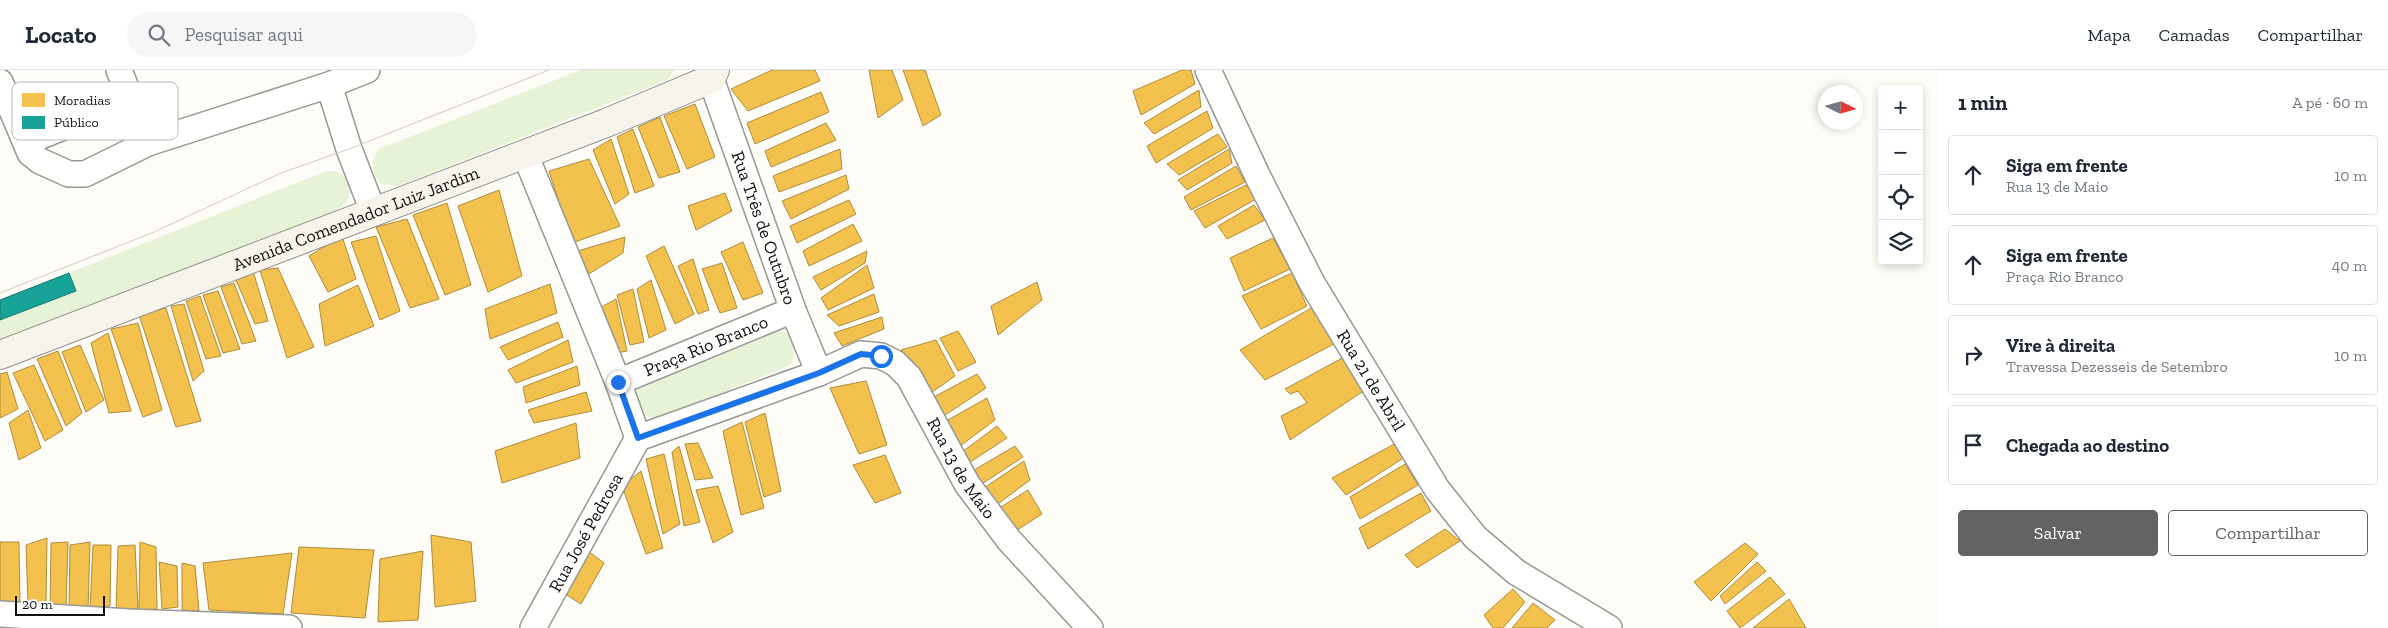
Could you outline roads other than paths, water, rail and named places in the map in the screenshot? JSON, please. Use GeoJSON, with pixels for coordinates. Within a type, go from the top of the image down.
{"type":"FeatureCollection","features":[{"type":"Feature","properties":{"kind":"main road","name":"Avenida Comendador Luiz Jardim"},"geometry":{"type":"LineString","coordinates":[[0,355],[606,123],[713,75]]}},
{"type":"Feature","properties":{"kind":"street"},"geometry":{"type":"LineString","coordinates":[[119,70],[124,82]]}},
{"type":"Feature","properties":{"kind":"street"},"geometry":{"type":"LineString","coordinates":[[178,133],[329,85],[367,70]]}},
{"type":"Feature","properties":{"kind":"street","name":"Rua 21 de Abril"},"geometry":{"type":"LineString","coordinates":[[1208,70],[1258,177],[1312,283],[1437,489],[1475,537],[1516,572],[1608,628]]}},
{"type":"Feature","properties":{"kind":"street","name":"Rua Três de Outubro"},"geometry":{"type":"LineString","coordinates":[[713,75],[793,310],[819,373]]}},
{"type":"Feature","properties":{"kind":"street"},"geometry":{"type":"LineString","coordinates":[[0,82],[12,110]]}},
{"type":"Feature","properties":{"kind":"street"},"geometry":{"type":"LineString","coordinates":[[329,85],[349,149],[373,211]]}},
{"type":"Feature","properties":{"kind":"street"},"geometry":{"type":"LineString","coordinates":[[31,140],[26,142],[30,153],[40,161],[69,174],[85,174],[157,140]]}},
{"type":"Feature","properties":{"kind":"street"},"geometry":{"type":"LineString","coordinates":[[524,154],[618,382],[638,438],[819,373]]}},
{"type":"Feature","properties":{"kind":"street","name":"Praça Rio Branco"},"geometry":{"type":"LineString","coordinates":[[618,382],[793,310]]}},
{"type":"Feature","properties":{"kind":"street","name":"Rua 13 de Maio"},"geometry":{"type":"LineString","coordinates":[[819,373],[861,354],[881,356],[895,363],[909,377],[967,484],[1008,540],[1090,628]]}},
{"type":"Feature","properties":{"kind":"street","name":"Rua José Pedrosa"},"geometry":{"type":"LineString","coordinates":[[533,628],[638,438]]}},
{"type":"Feature","properties":{"kind":"street"},"geometry":{"type":"LineString","coordinates":[[0,614],[129,622],[289,628]]}},
{"type":"Feature","properties":{"kind":"tram line"},"geometry":{"type":"LineString","coordinates":[[0,293],[154,232],[281,173],[349,149],[549,70]]}}]}
